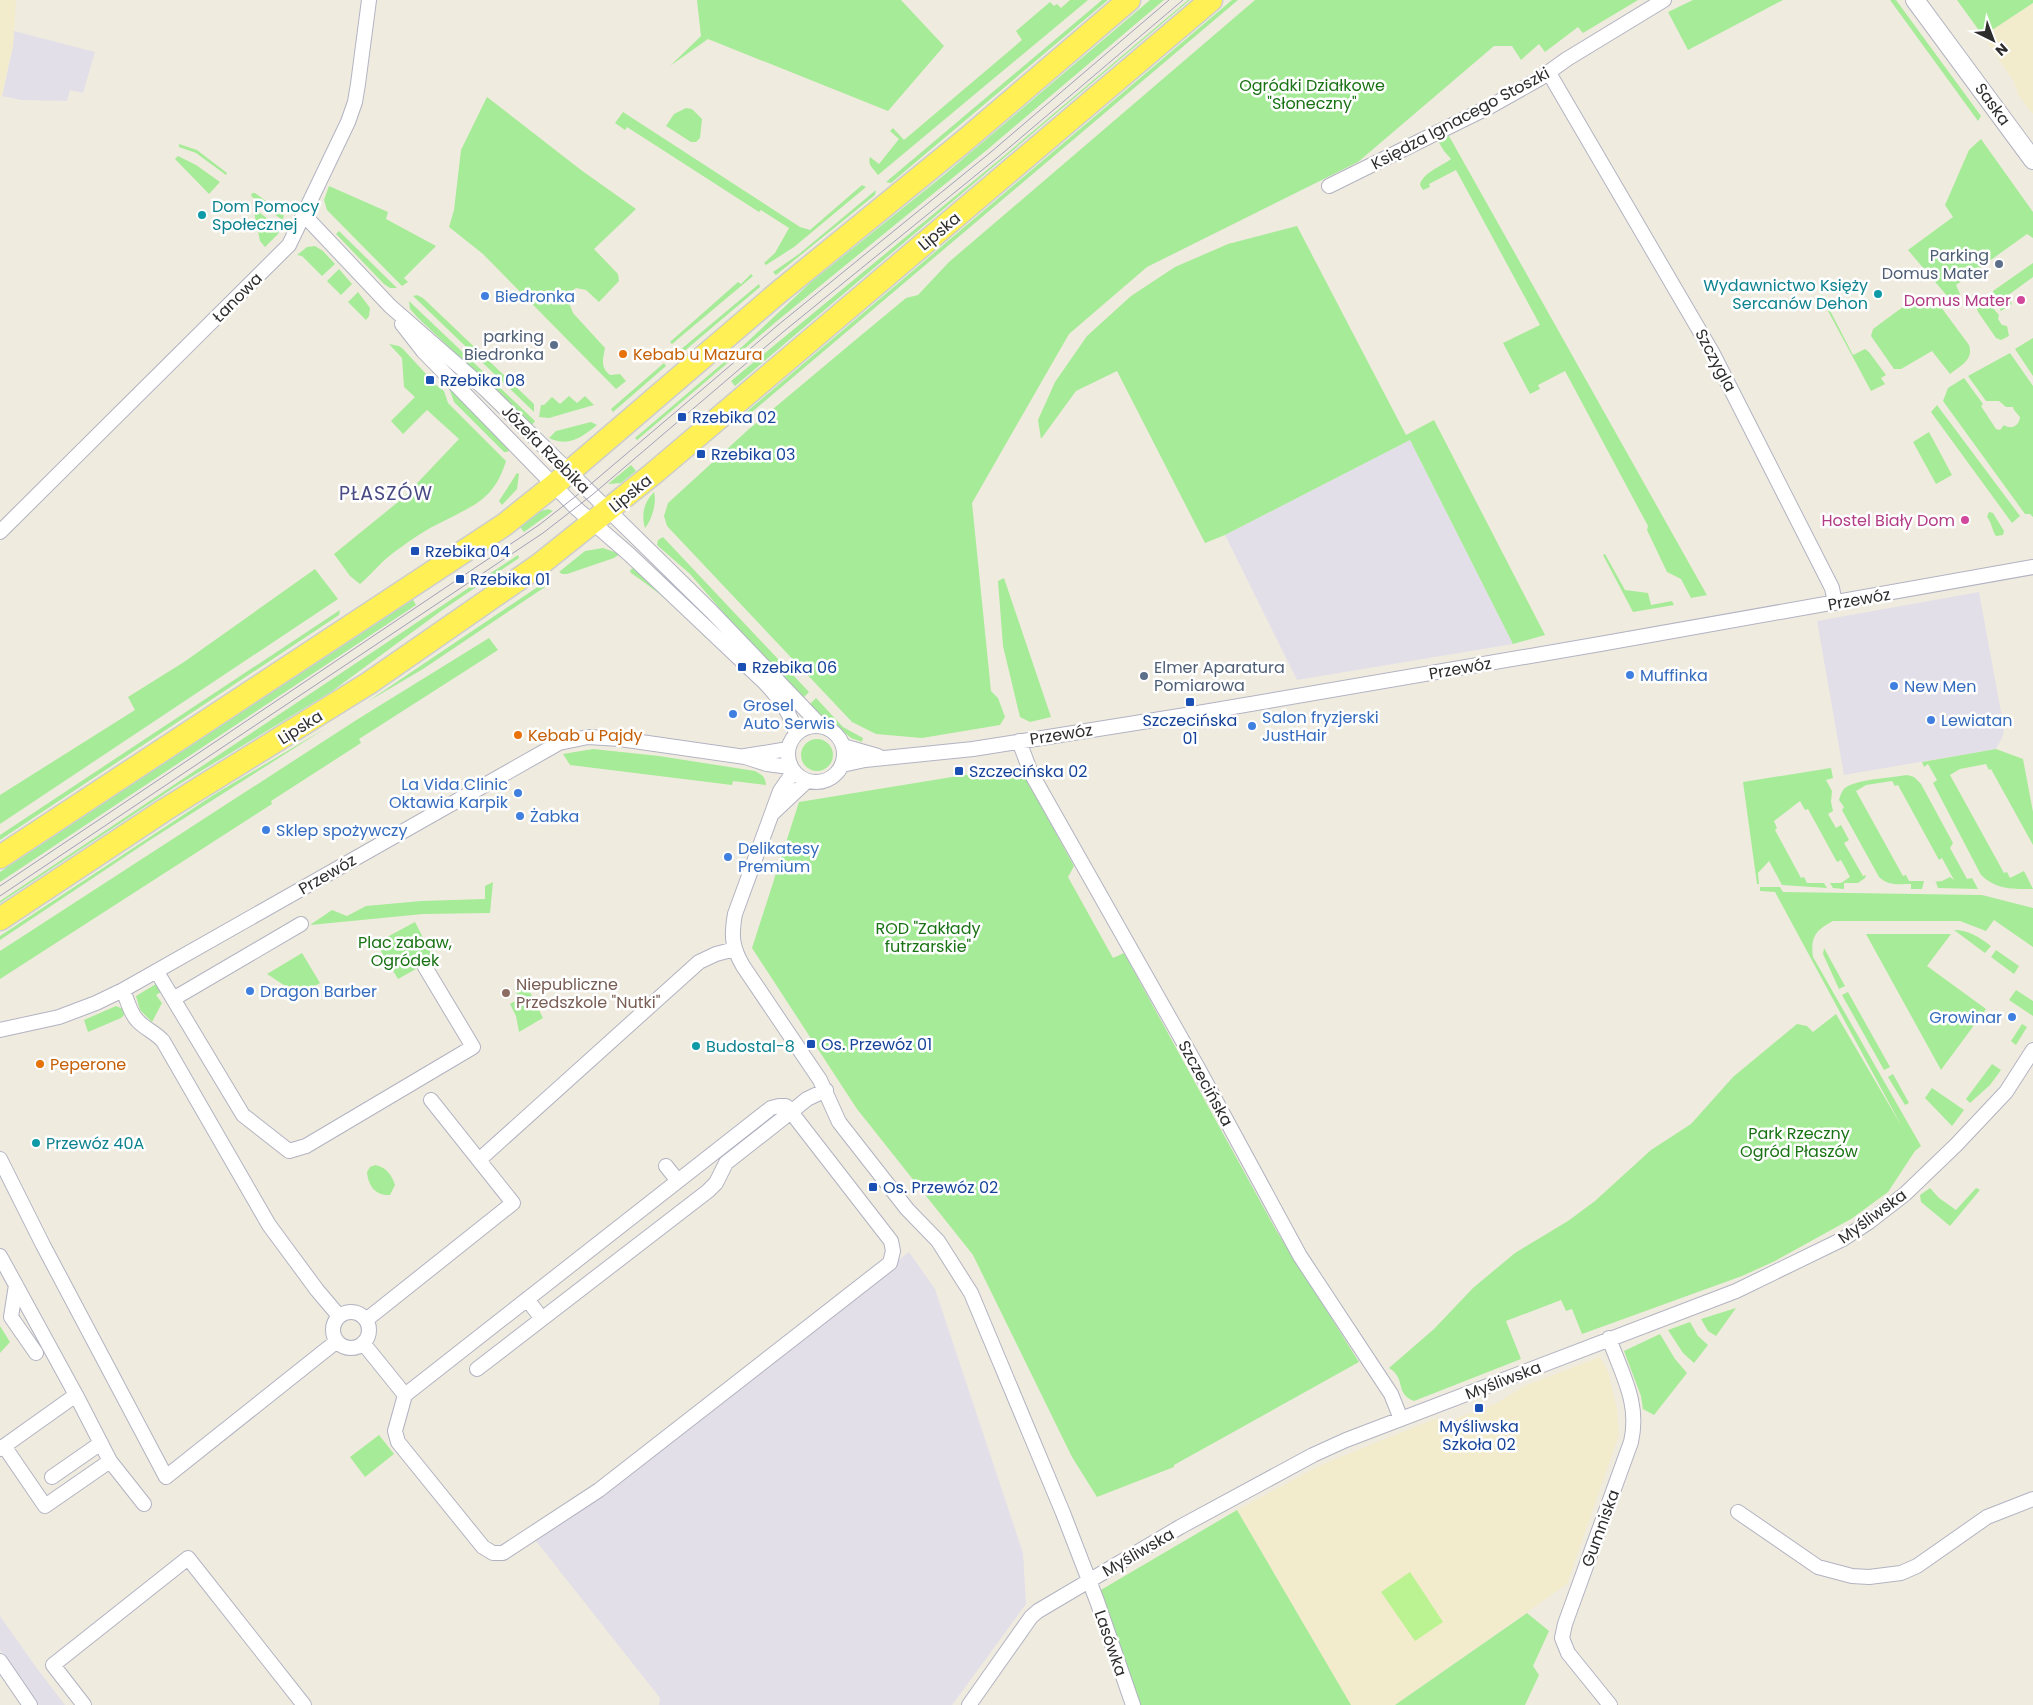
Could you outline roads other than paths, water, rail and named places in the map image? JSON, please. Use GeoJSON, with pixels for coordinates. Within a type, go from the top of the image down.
{"type":"FeatureCollection","features":[{"type":"Feature","properties":{"kind":"main road"},"geometry":{"type":"LineString","coordinates":[[0,857],[476,544],[562,479],[779,292],[956,148],[1129,0]]}},
{"type":"Feature","properties":{"kind":"main road","name":"Lipska"},"geometry":{"type":"LineString","coordinates":[[0,919],[166,809],[369,683],[539,565],[601,517],[1211,0]]}},
{"type":"Feature","properties":{"kind":"street","name":"Łanowa"},"geometry":{"type":"LineString","coordinates":[[0,532],[289,245],[348,122],[355,102],[369,0]]}},
{"type":"Feature","properties":{"kind":"street","name":"Księdza Ignacego Stoszki"},"geometry":{"type":"LineString","coordinates":[[1330,186],[1491,106],[1548,73],[1567,59],[1664,0]]}},
{"type":"Feature","properties":{"kind":"street","name":"Saska"},"geometry":{"type":"LineString","coordinates":[[1915,0],[2033,160]]}},
{"type":"Feature","properties":{"kind":"street","name":"Szczygla"},"geometry":{"type":"LineString","coordinates":[[1548,73],[1712,352],[1832,588],[1835,603]]}},
{"type":"Feature","properties":{"kind":"street","name":"Józefa Rzebika"},"geometry":{"type":"LineString","coordinates":[[304,214],[390,306],[485,388],[562,479],[601,517],[638,562],[765,683],[789,714],[796,734]]}},
{"type":"Feature","properties":{"kind":"street","name":"Józefa Rzebika"},"geometry":{"type":"LineString","coordinates":[[390,306],[423,351],[601,517],[711,611],[821,726]]}},
{"type":"Feature","properties":{"kind":"street","name":"Przewóz"},"geometry":{"type":"LineString","coordinates":[[842,765],[886,758],[929,755],[1192,714],[2033,567]]}},
{"type":"Feature","properties":{"kind":"street"},"geometry":{"type":"LineString","coordinates":[[479,1160],[699,962],[716,954],[735,949],[732,931],[735,914],[770,815],[792,769],[788,749],[796,734],[804,729],[821,726],[834,733],[843,746],[844,756],[842,765],[831,778],[815,782],[807,781],[792,769]]}},
{"type":"Feature","properties":{"kind":"street","name":"Przewóz"},"geometry":{"type":"LineString","coordinates":[[0,1030],[59,1017],[96,1003],[122,990],[157,972],[540,752],[559,743],[588,737],[603,737],[745,756],[767,764],[792,769]]}},
{"type":"Feature","properties":{"kind":"street","name":"Szczecińska"},"geometry":{"type":"LineString","coordinates":[[1019,741],[1031,774],[1202,1076],[1300,1256],[1391,1394],[1401,1419]]}},
{"type":"Feature","properties":{"kind":"street","name":"Przewóz"},"geometry":{"type":"LineString","coordinates":[[843,746],[886,758]]}},
{"type":"Feature","properties":{"kind":"street","name":"Przewóz"},"geometry":{"type":"LineString","coordinates":[[745,756],[788,749]]}},
{"type":"Feature","properties":{"kind":"street"},"geometry":{"type":"LineString","coordinates":[[770,815],[807,781]]}},
{"type":"Feature","properties":{"kind":"street"},"geometry":{"type":"LineString","coordinates":[[173,999],[301,924]]}},
{"type":"Feature","properties":{"kind":"street","name":"Lasówka"},"geometry":{"type":"LineString","coordinates":[[735,949],[743,966],[826,1090],[839,1122],[907,1208],[938,1241],[951,1258],[972,1293],[1060,1506],[1133,1705]]}},
{"type":"Feature","properties":{"kind":"street"},"geometry":{"type":"LineString","coordinates":[[157,972],[243,1115],[289,1150],[306,1146],[473,1048],[425,967]]}},
{"type":"Feature","properties":{"kind":"street"},"geometry":{"type":"LineString","coordinates":[[122,990],[138,1022],[154,1031],[163,1041],[269,1225],[339,1316]]}},
{"type":"Feature","properties":{"kind":"street"},"geometry":{"type":"LineString","coordinates":[[661,1008],[664,994]]}},
{"type":"Feature","properties":{"kind":"street","name":"Myśliwska"},"geometry":{"type":"LineString","coordinates":[[969,1705],[1030,1617],[1038,1611],[1180,1527],[1314,1455],[1346,1440],[1736,1291],[1829,1246],[1869,1222],[1905,1194],[1956,1145],[2006,1092],[2033,1050]]}},
{"type":"Feature","properties":{"kind":"street"},"geometry":{"type":"LineString","coordinates":[[477,1369],[708,1191],[716,1183],[726,1163],[807,1099],[826,1090]]}},
{"type":"Feature","properties":{"kind":"street"},"geometry":{"type":"LineString","coordinates":[[366,1320],[513,1203],[431,1100]]}},
{"type":"Feature","properties":{"kind":"street"},"geometry":{"type":"LineString","coordinates":[[786,1106],[790,1112],[891,1241],[894,1251],[890,1263],[599,1490],[503,1553],[493,1553],[483,1548],[398,1442],[395,1431],[405,1395],[771,1108],[786,1106]]}},
{"type":"Feature","properties":{"kind":"street"},"geometry":{"type":"LineString","coordinates":[[0,1159],[166,1478],[337,1341]]}},
{"type":"Feature","properties":{"kind":"street"},"geometry":{"type":"LineString","coordinates":[[666,1166],[678,1181]]}},
{"type":"Feature","properties":{"kind":"street"},"geometry":{"type":"LineString","coordinates":[[0,1256],[110,1461],[144,1504]]}},
{"type":"Feature","properties":{"kind":"street"},"geometry":{"type":"LineString","coordinates":[[16,1285],[11,1316],[36,1353]]}},
{"type":"Feature","properties":{"kind":"street"},"geometry":{"type":"LineString","coordinates":[[527,1299],[542,1319]]}},
{"type":"Feature","properties":{"kind":"street"},"geometry":{"type":"LineString","coordinates":[[346,1312],[361,1314],[366,1320],[369,1330],[363,1343],[357,1347],[350,1348],[342,1346],[337,1341],[333,1334],[333,1326],[339,1316],[346,1312]]}},
{"type":"Feature","properties":{"kind":"street","name":"Gumniska"},"geometry":{"type":"LineString","coordinates":[[1609,1338],[1632,1401],[1635,1416],[1634,1430],[1565,1624],[1562,1638],[1568,1652],[1610,1705]]}},
{"type":"Feature","properties":{"kind":"street"},"geometry":{"type":"LineString","coordinates":[[363,1343],[405,1395]]}},
{"type":"Feature","properties":{"kind":"street"},"geometry":{"type":"LineString","coordinates":[[76,1395],[2,1448],[46,1506],[110,1461]]}},
{"type":"Feature","properties":{"kind":"street"},"geometry":{"type":"LineString","coordinates":[[52,1477],[101,1443]]}},
{"type":"Feature","properties":{"kind":"street"},"geometry":{"type":"LineString","coordinates":[[1738,1512],[1818,1566],[1852,1576],[1869,1577],[1901,1573],[1917,1566],[1987,1517],[2033,1499]]}},
{"type":"Feature","properties":{"kind":"street"},"geometry":{"type":"LineString","coordinates":[[84,1705],[53,1665],[188,1558],[304,1705]]}},
{"type":"Feature","properties":{"kind":"street"},"geometry":{"type":"LineString","coordinates":[[0,1661],[30,1705]]}},
{"type":"Feature","properties":{"kind":"tram line"},"geometry":{"type":"LineString","coordinates":[[0,886],[539,525],[585,489],[778,325],[991,152],[1169,0]]}},
{"type":"Feature","properties":{"kind":"tram line"},"geometry":{"type":"LineString","coordinates":[[0,896],[543,533],[592,495],[783,332],[997,158],[1183,0]]}},
{"type":"Feature","properties":{"kind":"place","name":"Dom Pomocy Społecznej"},"geometry":{"type":"Point","coordinates":[202,215]}},
{"type":"Feature","properties":{"kind":"place","name":"Parking Domus Mater"},"geometry":{"type":"Point","coordinates":[1999,264]}},
{"type":"Feature","properties":{"kind":"place","name":"Wydawnictwo Księży Sercanów Dehon"},"geometry":{"type":"Point","coordinates":[1878,294]}},
{"type":"Feature","properties":{"kind":"place","name":"Biedronka"},"geometry":{"type":"Point","coordinates":[485,296]}},
{"type":"Feature","properties":{"kind":"place","name":"Domus Mater"},"geometry":{"type":"Point","coordinates":[2021,300]}},
{"type":"Feature","properties":{"kind":"place","name":"parking Biedronka"},"geometry":{"type":"Point","coordinates":[554,345]}},
{"type":"Feature","properties":{"kind":"place","name":"Kebab u Mazura"},"geometry":{"type":"Point","coordinates":[623,354]}},
{"type":"Feature","properties":{"kind":"place","name":"Rzebika 08"},"geometry":{"type":"Point","coordinates":[430,380]}},
{"type":"Feature","properties":{"kind":"place","name":"Rzebika 02"},"geometry":{"type":"Point","coordinates":[682,417]}},
{"type":"Feature","properties":{"kind":"place","name":"Rzebika 03"},"geometry":{"type":"Point","coordinates":[701,454]}},
{"type":"Feature","properties":{"kind":"place","name":"Hostel Biały Dom"},"geometry":{"type":"Point","coordinates":[1965,520]}},
{"type":"Feature","properties":{"kind":"place","name":"Rzebika 04"},"geometry":{"type":"Point","coordinates":[415,551]}},
{"type":"Feature","properties":{"kind":"place","name":"Rzebika 01"},"geometry":{"type":"Point","coordinates":[460,579]}},
{"type":"Feature","properties":{"kind":"place","name":"Rzebika 06"},"geometry":{"type":"Point","coordinates":[742,667]}},
{"type":"Feature","properties":{"kind":"place","name":"Muffinka"},"geometry":{"type":"Point","coordinates":[1630,675]}},
{"type":"Feature","properties":{"kind":"place","name":"Elmer Aparatura Pomiarowa"},"geometry":{"type":"Point","coordinates":[1144,676]}},
{"type":"Feature","properties":{"kind":"place","name":"New Men"},"geometry":{"type":"Point","coordinates":[1894,686]}},
{"type":"Feature","properties":{"kind":"place","name":"Szczecińska 01"},"geometry":{"type":"Point","coordinates":[1190,702]}},
{"type":"Feature","properties":{"kind":"place","name":"Grosel Auto Serwis"},"geometry":{"type":"Point","coordinates":[733,714]}},
{"type":"Feature","properties":{"kind":"place","name":"Lewiatan"},"geometry":{"type":"Point","coordinates":[1931,720]}},
{"type":"Feature","properties":{"kind":"place","name":"Salon fryzjerski JustHair"},"geometry":{"type":"Point","coordinates":[1252,726]}},
{"type":"Feature","properties":{"kind":"place","name":"Kebab u Pajdy"},"geometry":{"type":"Point","coordinates":[518,735]}},
{"type":"Feature","properties":{"kind":"place","name":"Szczecińska 02"},"geometry":{"type":"Point","coordinates":[959,771]}},
{"type":"Feature","properties":{"kind":"place","name":"La Vida Clinic Oktawia Karpik"},"geometry":{"type":"Point","coordinates":[518,793]}},
{"type":"Feature","properties":{"kind":"place","name":"Żabka"},"geometry":{"type":"Point","coordinates":[520,816]}},
{"type":"Feature","properties":{"kind":"place","name":"Sklep spożywczy"},"geometry":{"type":"Point","coordinates":[266,830]}},
{"type":"Feature","properties":{"kind":"place","name":"Delikatesy Premium"},"geometry":{"type":"Point","coordinates":[728,857]}},
{"type":"Feature","properties":{"kind":"place","name":"Dragon Barber"},"geometry":{"type":"Point","coordinates":[250,991]}},
{"type":"Feature","properties":{"kind":"place","name":"Niepubliczne Przedszkole \"Nutki\""},"geometry":{"type":"Point","coordinates":[506,993]}},
{"type":"Feature","properties":{"kind":"place","name":"Growinar"},"geometry":{"type":"Point","coordinates":[2012,1017]}},
{"type":"Feature","properties":{"kind":"place","name":"Os. Przewóz 01"},"geometry":{"type":"Point","coordinates":[811,1044]}},
{"type":"Feature","properties":{"kind":"place","name":"Budostal-8"},"geometry":{"type":"Point","coordinates":[696,1046]}},
{"type":"Feature","properties":{"kind":"place","name":"Peperone"},"geometry":{"type":"Point","coordinates":[40,1064]}},
{"type":"Feature","properties":{"kind":"place","name":"Przewóz 40A"},"geometry":{"type":"Point","coordinates":[36,1143]}},
{"type":"Feature","properties":{"kind":"place","name":"Os. Przewóz 02"},"geometry":{"type":"Point","coordinates":[873,1187]}},
{"type":"Feature","properties":{"kind":"place","name":"Myśliwska Szkoła 02"},"geometry":{"type":"Point","coordinates":[1479,1408]}},
{"type":"Feature","properties":{"kind":"district","name":"PŁASZÓW"},"geometry":{"type":"Point","coordinates":[386,493]}},
{"type":"Feature","properties":{"kind":"park label","name":"Ogródki Działkowe \"Słoneczny\""},"geometry":{"type":"Point","coordinates":[1312,94]}},
{"type":"Feature","properties":{"kind":"park label","name":"ROD \"Zakłady futrzarskie\""},"geometry":{"type":"Point","coordinates":[928,937]}},
{"type":"Feature","properties":{"kind":"park label","name":"Plac zabaw, Ogródek"},"geometry":{"type":"Point","coordinates":[405,951]}},
{"type":"Feature","properties":{"kind":"park label","name":"Park Rzeczny Ogród Płaszów"},"geometry":{"type":"Point","coordinates":[1799,1142]}}]}
